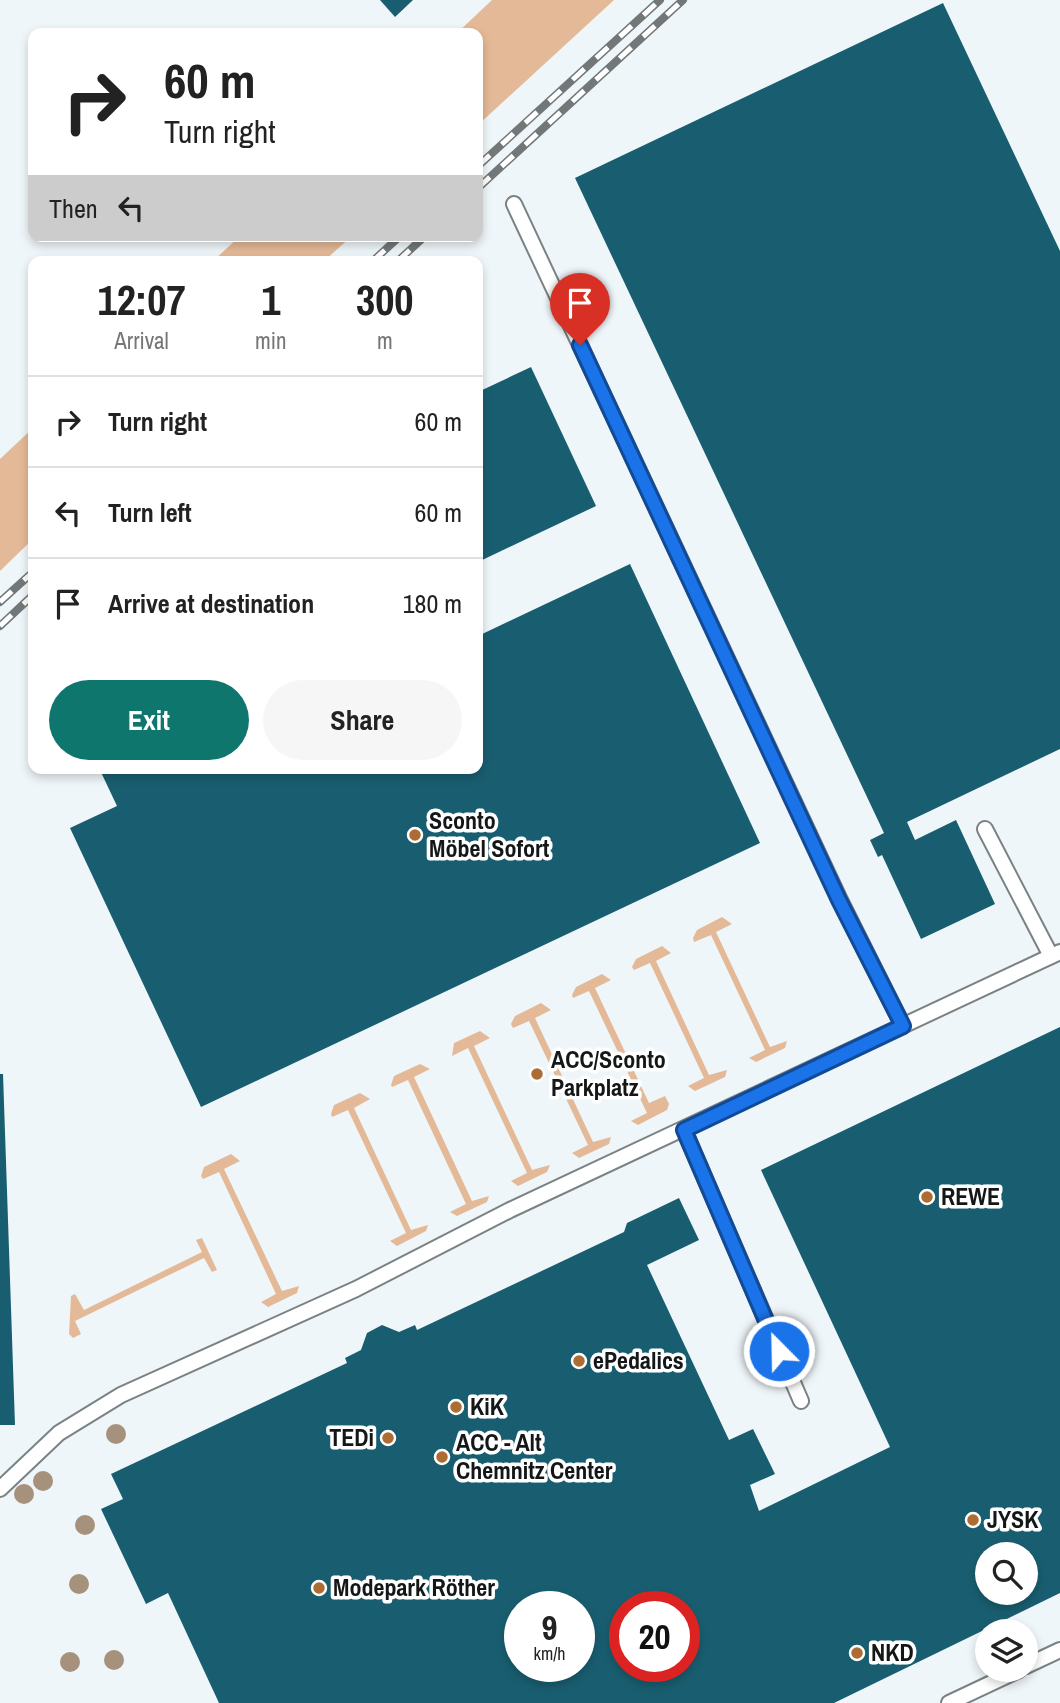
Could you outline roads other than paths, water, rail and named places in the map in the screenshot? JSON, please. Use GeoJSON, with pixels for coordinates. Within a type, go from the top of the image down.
{"type":"FeatureCollection","features":[{"type":"Feature","properties":{"kind":"lane"},"geometry":{"type":"LineString","coordinates":[[514,204],[839,900],[903,1026]]}},
{"type":"Feature","properties":{"kind":"lane"},"geometry":{"type":"LineString","coordinates":[[0,1489],[59,1433],[121,1395],[356,1289],[510,1210],[1055,954],[985,829]]}},
{"type":"Feature","properties":{"kind":"lane"},"geometry":{"type":"LineString","coordinates":[[684,1130],[800,1401]]}},
{"type":"Feature","properties":{"kind":"lane"},"geometry":{"type":"LineString","coordinates":[[1038,1660],[1060,1650]]}},
{"type":"Feature","properties":{"kind":"lane"},"geometry":{"type":"LineString","coordinates":[[949,1703],[994,1682]]}},
{"type":"Feature","properties":{"kind":"railway"},"geometry":{"type":"LineString","coordinates":[[483,161],[660,0]]}},
{"type":"Feature","properties":{"kind":"railway"},"geometry":{"type":"LineString","coordinates":[[483,183],[683,0]]}},
{"type":"Feature","properties":{"kind":"railway"},"geometry":{"type":"LineString","coordinates":[[378,256],[394,242]]}},
{"type":"Feature","properties":{"kind":"railway"},"geometry":{"type":"LineString","coordinates":[[403,256],[419,242]]}},
{"type":"Feature","properties":{"kind":"railway"},"geometry":{"type":"LineString","coordinates":[[0,602],[28,577]]}},
{"type":"Feature","properties":{"kind":"railway"},"geometry":{"type":"LineString","coordinates":[[0,626],[28,600]]}},
{"type":"Feature","properties":{"kind":"place","name":"Sconto Möbel Sofort"},"geometry":{"type":"Point","coordinates":[415,835]}},
{"type":"Feature","properties":{"kind":"place","name":"ACC/Sconto Parkplatz"},"geometry":{"type":"Point","coordinates":[537,1074]}},
{"type":"Feature","properties":{"kind":"place","name":"REWE"},"geometry":{"type":"Point","coordinates":[927,1197]}},
{"type":"Feature","properties":{"kind":"place","name":"ePedalics"},"geometry":{"type":"Point","coordinates":[579,1361]}},
{"type":"Feature","properties":{"kind":"place","name":"KiK"},"geometry":{"type":"Point","coordinates":[456,1407]}},
{"type":"Feature","properties":{"kind":"place","name":"TEDi"},"geometry":{"type":"Point","coordinates":[388,1438]}},
{"type":"Feature","properties":{"kind":"place","name":"ACC - Alt Chemnitz Center"},"geometry":{"type":"Point","coordinates":[442,1457]}},
{"type":"Feature","properties":{"kind":"place","name":"JYSK"},"geometry":{"type":"Point","coordinates":[973,1520]}},
{"type":"Feature","properties":{"kind":"place","name":"Modepark Röther"},"geometry":{"type":"Point","coordinates":[319,1588]}},
{"type":"Feature","properties":{"kind":"place","name":"NKD"},"geometry":{"type":"Point","coordinates":[857,1653]}}]}
